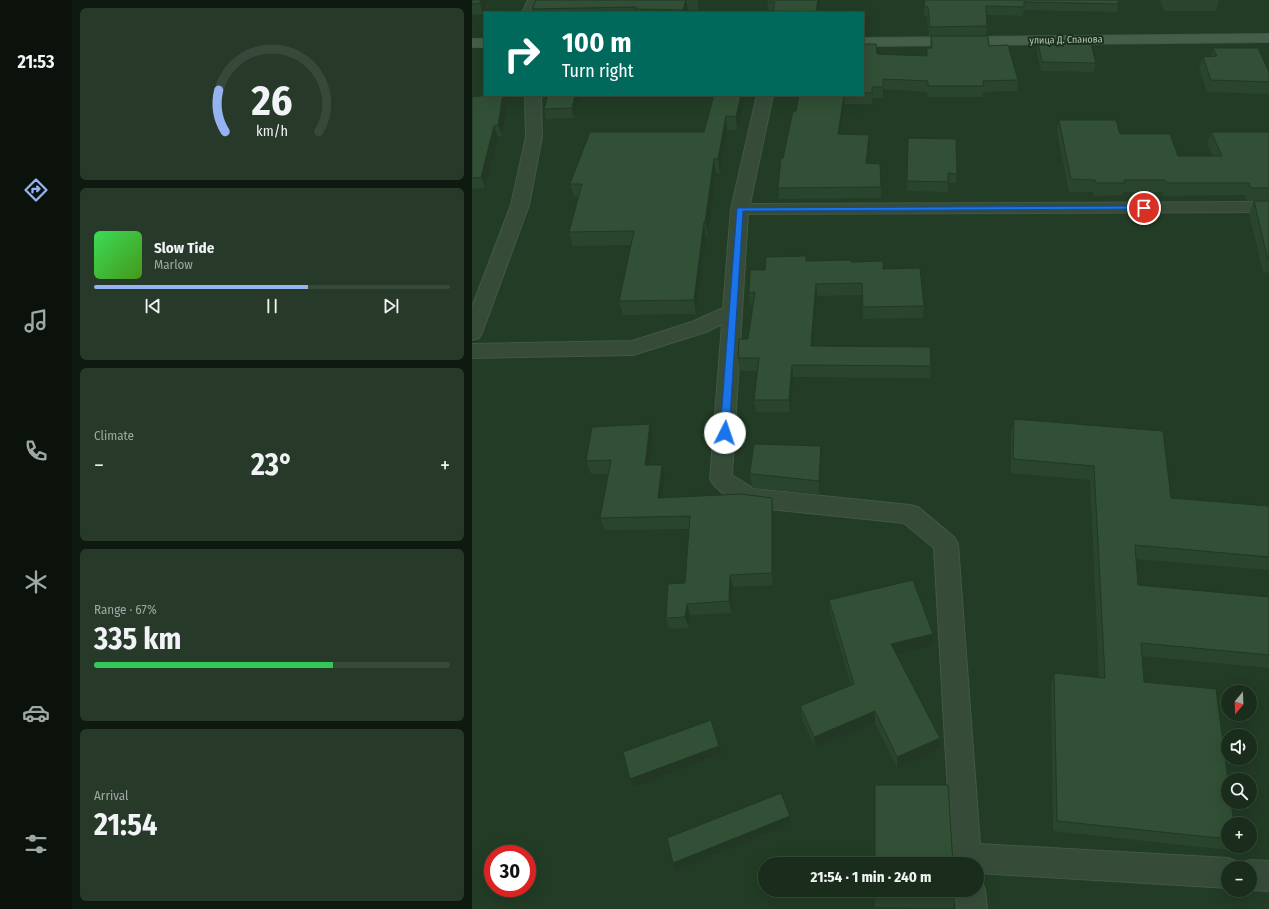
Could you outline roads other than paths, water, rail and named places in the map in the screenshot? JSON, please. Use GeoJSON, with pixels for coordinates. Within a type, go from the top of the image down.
{"type":"FeatureCollection","features":[{"type":"Feature","properties":{"kind":"main road","name":"улица Д. Спанова"},"geometry":{"type":"LineString","coordinates":[[864,42],[1269,38]]}},
{"type":"Feature","properties":{"kind":"main road"},"geometry":{"type":"LineString","coordinates":[[472,43],[484,43]]}},
{"type":"Feature","properties":{"kind":"street"},"geometry":{"type":"LineString","coordinates":[[529,12],[535,0]]}},
{"type":"Feature","properties":{"kind":"street"},"geometry":{"type":"LineString","coordinates":[[472,333],[520,205],[534,137],[533,96]]}},
{"type":"Feature","properties":{"kind":"street"},"geometry":{"type":"LineString","coordinates":[[765,96],[740,209],[721,479],[749,498],[910,514],[946,544],[967,857]]}},
{"type":"Feature","properties":{"kind":"street"},"geometry":{"type":"LineString","coordinates":[[740,209],[1269,207]]}},
{"type":"Feature","properties":{"kind":"street"},"geometry":{"type":"LineString","coordinates":[[472,351],[633,348],[699,327],[733,312]]}},
{"type":"Feature","properties":{"kind":"street"},"geometry":{"type":"LineString","coordinates":[[984,862],[1221,873]]}},
{"type":"Feature","properties":{"kind":"street"},"geometry":{"type":"LineString","coordinates":[[1257,875],[1269,876]]}},
{"type":"Feature","properties":{"kind":"street"},"geometry":{"type":"LineString","coordinates":[[971,897],[972,909]]}}]}
